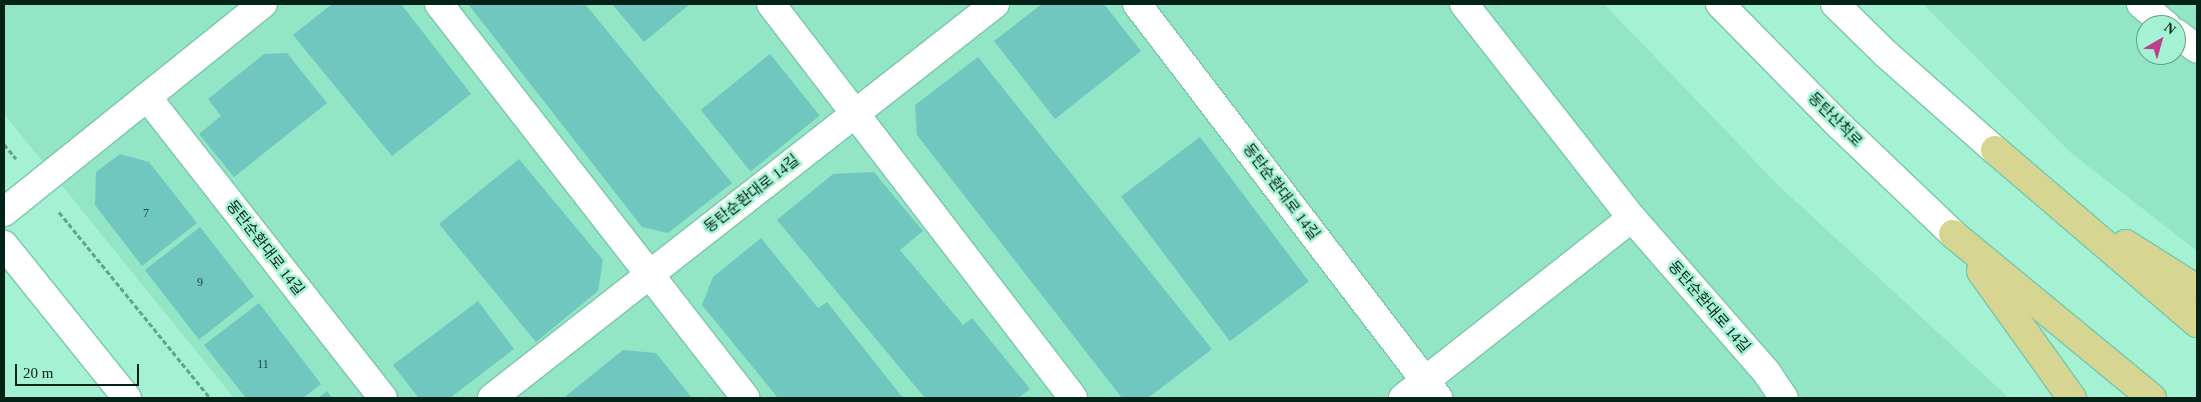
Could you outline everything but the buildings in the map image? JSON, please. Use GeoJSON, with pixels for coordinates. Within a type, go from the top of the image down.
{"type":"FeatureCollection","features":[{"type":"Feature","properties":{"kind":"highway"},"geometry":{"type":"LineString","coordinates":[[1995,150],[2106,232],[2197,289]]}},
{"type":"Feature","properties":{"kind":"highway"},"geometry":{"type":"LineString","coordinates":[[1995,150],[2197,323]]}},
{"type":"Feature","properties":{"kind":"highway"},"geometry":{"type":"LineString","coordinates":[[1953,234],[2072,398]]}},
{"type":"Feature","properties":{"kind":"highway"},"geometry":{"type":"LineString","coordinates":[[1953,234],[2152,398]]}},
{"type":"Feature","properties":{"kind":"street"},"geometry":{"type":"LineString","coordinates":[[4,212],[263,4]]}},
{"type":"Feature","properties":{"kind":"street"},"geometry":{"type":"LineString","coordinates":[[439,4],[746,398]]}},
{"type":"Feature","properties":{"kind":"street"},"geometry":{"type":"LineString","coordinates":[[771,4],[1073,398]]}},
{"type":"Feature","properties":{"kind":"street","name":"동탄순환대로 14길"},"geometry":{"type":"LineString","coordinates":[[492,398],[995,4]]}},
{"type":"Feature","properties":{"kind":"street","name":"동탄순환대로 14길"},"geometry":{"type":"LineString","coordinates":[[1138,4],[1432,389]]}},
{"type":"Feature","properties":{"kind":"street","name":"동탄순환대로 14길"},"geometry":{"type":"LineString","coordinates":[[1464,4],[1632,218],[1767,373],[1784,398]]}},
{"type":"Feature","properties":{"kind":"street","name":"동탄산척로"},"geometry":{"type":"LineString","coordinates":[[1720,4],[1839,125],[1953,234]]}},
{"type":"Feature","properties":{"kind":"street"},"geometry":{"type":"LineString","coordinates":[[1835,4],[1886,54],[1995,150]]}},
{"type":"Feature","properties":{"kind":"street"},"geometry":{"type":"LineString","coordinates":[[2141,4],[2154,15]]}},
{"type":"Feature","properties":{"kind":"street"},"geometry":{"type":"LineString","coordinates":[[2186,41],[2197,49]]}},
{"type":"Feature","properties":{"kind":"street","name":"동탄순환대로 14길"},"geometry":{"type":"LineString","coordinates":[[147,97],[383,398]]}},
{"type":"Feature","properties":{"kind":"street"},"geometry":{"type":"LineString","coordinates":[[1403,398],[1432,389],[1632,218]]}},
{"type":"Feature","properties":{"kind":"street"},"geometry":{"type":"LineString","coordinates":[[4,245],[126,398]]}},
{"type":"Feature","properties":{"kind":"path"},"geometry":{"type":"LineString","coordinates":[[4,144],[210,398]]}},
{"type":"Feature","properties":{"kind":"shaded area"},"geometry":{"type":"Polygon","coordinates":[[[4,4],[1604,4],[1778,185],[2009,398],[234,398],[4,114],[4,4]]]}},
{"type":"Feature","properties":{"kind":"shaded area"},"geometry":{"type":"Polygon","coordinates":[[[1923,4],[2197,4],[2197,251],[2070,152],[1923,4]]]}}]}
